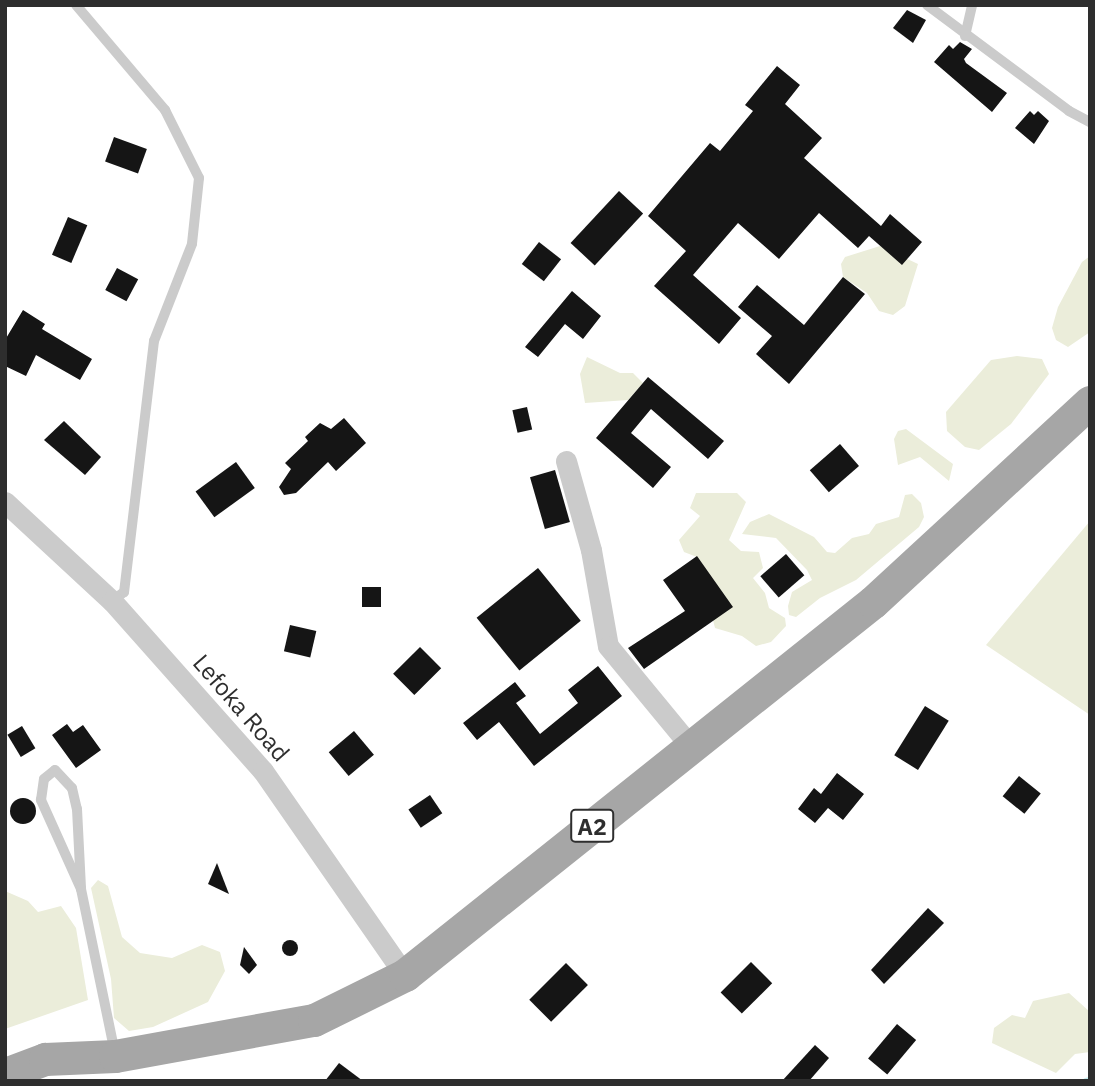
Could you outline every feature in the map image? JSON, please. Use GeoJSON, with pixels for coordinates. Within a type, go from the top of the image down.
{"type":"FeatureCollection","features":[{"type":"Feature","properties":{"kind":"main road","name":"A2"},"geometry":{"type":"LineString","coordinates":[[5,1074],[45,1059],[115,1056],[314,1020],[405,975],[873,602],[1090,402]]}},
{"type":"Feature","properties":{"kind":"street"},"geometry":{"type":"LineString","coordinates":[[566,461],[591,550],[608,646],[692,748]]}},
{"type":"Feature","properties":{"kind":"street","name":"Lefoka Road"},"geometry":{"type":"LineString","coordinates":[[5,502],[112,601],[263,771],[405,975]]}},
{"type":"Feature","properties":{"kind":"lane"},"geometry":{"type":"LineString","coordinates":[[76,5],[165,110],[199,178],[192,244],[154,341],[124,592],[112,601]]}},
{"type":"Feature","properties":{"kind":"lane"},"geometry":{"type":"LineString","coordinates":[[927,5],[965,36],[1090,122]]}},
{"type":"Feature","properties":{"kind":"lane"},"geometry":{"type":"LineString","coordinates":[[965,36],[972,5]]}},
{"type":"Feature","properties":{"kind":"lane"},"geometry":{"type":"LineString","coordinates":[[81,889],[41,800],[44,779],[55,770],[72,788],[81,889],[115,1056]]}},
{"type":"Feature","properties":{"kind":"green space"},"geometry":{"type":"Polygon","coordinates":[[[880,246],[918,264],[905,306],[893,315],[879,311],[867,293],[843,277],[841,264],[845,257],[880,246]]]}},
{"type":"Feature","properties":{"kind":"green space"},"geometry":{"type":"Polygon","coordinates":[[[1090,256],[1090,332],[1068,347],[1056,340],[1052,328],[1058,307],[1082,262],[1090,256]]]}},
{"type":"Feature","properties":{"kind":"green space"},"geometry":{"type":"Polygon","coordinates":[[[1017,356],[1042,359],[1049,374],[1011,424],[979,450],[965,447],[947,431],[946,412],[991,360],[1017,356]]]}},
{"type":"Feature","properties":{"kind":"green space"},"geometry":{"type":"Polygon","coordinates":[[[587,357],[620,373],[633,373],[643,383],[628,400],[585,403],[580,374],[587,357]]]}},
{"type":"Feature","properties":{"kind":"green space"},"geometry":{"type":"Polygon","coordinates":[[[906,429],[953,464],[949,481],[920,457],[898,465],[894,439],[898,431],[906,429]]]}},
{"type":"Feature","properties":{"kind":"green space"},"geometry":{"type":"Polygon","coordinates":[[[696,493],[737,493],[746,502],[729,540],[741,551],[759,552],[763,568],[753,578],[765,593],[769,608],[785,618],[786,626],[771,642],[756,646],[742,636],[715,628],[697,557],[684,552],[679,540],[700,516],[690,508],[696,493]]]}},
{"type":"Feature","properties":{"kind":"green space"},"geometry":{"type":"Polygon","coordinates":[[[912,494],[921,503],[924,517],[919,527],[856,580],[820,598],[796,617],[789,615],[788,606],[792,592],[812,580],[807,570],[776,538],[742,534],[750,522],[769,514],[814,537],[827,552],[835,553],[852,538],[869,534],[876,524],[899,517],[905,495],[912,494]]]}},
{"type":"Feature","properties":{"kind":"green space"},"geometry":{"type":"Polygon","coordinates":[[[1090,521],[1090,715],[986,645],[1090,521]]]}},
{"type":"Feature","properties":{"kind":"green space"},"geometry":{"type":"Polygon","coordinates":[[[98,880],[108,886],[122,937],[140,953],[172,958],[202,945],[220,952],[225,971],[208,1002],[153,1027],[129,1031],[114,1018],[111,979],[91,888],[98,880]]]}},
{"type":"Feature","properties":{"kind":"green space"},"geometry":{"type":"Polygon","coordinates":[[[5,891],[28,901],[38,912],[61,906],[76,928],[88,1000],[5,1029],[5,891]]]}},
{"type":"Feature","properties":{"kind":"green space"},"geometry":{"type":"Polygon","coordinates":[[[1069,993],[1090,1012],[1090,1052],[1075,1054],[1056,1073],[992,1043],[994,1028],[1012,1015],[1025,1018],[1033,1001],[1069,993]]]}},
{"type":"Feature","properties":{"kind":"building"},"geometry":{"type":"Polygon","coordinates":[[[907,10],[926,20],[913,43],[893,28],[907,10]]]}},
{"type":"Feature","properties":{"kind":"building"},"geometry":{"type":"Polygon","coordinates":[[[960,42],[972,49],[964,59],[966,63],[1007,93],[992,112],[934,62],[949,45],[953,49],[960,42]]]}},
{"type":"Feature","properties":{"kind":"building"},"geometry":{"type":"Polygon","coordinates":[[[777,66],[800,85],[785,104],[822,138],[804,158],[881,226],[890,214],[922,242],[902,265],[869,236],[858,248],[819,213],[779,259],[738,223],[693,275],[741,318],[719,344],[654,286],[686,251],[648,216],[710,143],[720,151],[753,111],[745,105],[777,66]]]}},
{"type":"Feature","properties":{"kind":"building"},"geometry":{"type":"Polygon","coordinates":[[[1030,111],[1034,115],[1038,111],[1049,121],[1034,144],[1015,128],[1030,111]]]}},
{"type":"Feature","properties":{"kind":"building"},"geometry":{"type":"Polygon","coordinates":[[[114,137],[147,149],[138,173],[105,161],[114,137]]]}},
{"type":"Feature","properties":{"kind":"building"},"geometry":{"type":"Polygon","coordinates":[[[619,191],[643,214],[595,265],[571,243],[619,191]]]}},
{"type":"Feature","properties":{"kind":"building"},"geometry":{"type":"Polygon","coordinates":[[[68,217],[87,225],[71,263],[52,255],[68,217]]]}},
{"type":"Feature","properties":{"kind":"building"},"geometry":{"type":"Polygon","coordinates":[[[539,242],[561,259],[544,281],[522,264],[539,242]]]}},
{"type":"Feature","properties":{"kind":"building"},"geometry":{"type":"Polygon","coordinates":[[[117,268],[138,279],[126,301],[105,290],[117,268]]]}},
{"type":"Feature","properties":{"kind":"building"},"geometry":{"type":"Polygon","coordinates":[[[843,277],[865,294],[789,384],[756,354],[772,336],[738,307],[757,285],[804,325],[843,277]]]}},
{"type":"Feature","properties":{"kind":"building"},"geometry":{"type":"Polygon","coordinates":[[[572,291],[601,316],[583,339],[565,324],[538,357],[525,347],[572,291]]]}},
{"type":"Feature","properties":{"kind":"building"},"geometry":{"type":"Polygon","coordinates":[[[23,310],[45,324],[42,329],[92,359],[80,380],[36,355],[26,376],[5,366],[5,340],[23,310]]]}},
{"type":"Feature","properties":{"kind":"building"},"geometry":{"type":"Polygon","coordinates":[[[648,377],[724,441],[708,459],[651,409],[631,433],[671,467],[653,488],[596,438],[648,377]]]}},
{"type":"Feature","properties":{"kind":"building"},"geometry":{"type":"Polygon","coordinates":[[[527,407],[532,429],[518,433],[512,410],[527,407]]]}},
{"type":"Feature","properties":{"kind":"building"},"geometry":{"type":"Polygon","coordinates":[[[344,418],[366,443],[336,471],[328,462],[296,493],[284,495],[279,487],[291,469],[285,463],[308,441],[305,437],[320,423],[331,429],[344,418]]]}},
{"type":"Feature","properties":{"kind":"building"},"geometry":{"type":"Polygon","coordinates":[[[64,421],[101,457],[85,475],[44,440],[64,421]]]}},
{"type":"Feature","properties":{"kind":"building"},"geometry":{"type":"Polygon","coordinates":[[[840,444],[859,466],[829,492],[810,470],[840,444]]]}},
{"type":"Feature","properties":{"kind":"building"},"geometry":{"type":"Polygon","coordinates":[[[236,462],[255,488],[214,517],[196,491],[236,462]]]}},
{"type":"Feature","properties":{"kind":"building"},"geometry":{"type":"Polygon","coordinates":[[[555,470],[570,522],[545,529],[530,477],[555,470]]]}},
{"type":"Feature","properties":{"kind":"building"},"geometry":{"type":"Polygon","coordinates":[[[786,554],[804,575],[779,597],[760,576],[786,554]]]}},
{"type":"Feature","properties":{"kind":"building"},"geometry":{"type":"Polygon","coordinates":[[[697,556],[733,607],[644,669],[628,648],[685,611],[663,580],[697,556]]]}},
{"type":"Feature","properties":{"kind":"building"},"geometry":{"type":"Polygon","coordinates":[[[538,568],[581,621],[519,671],[477,618],[538,568]]]}},
{"type":"Feature","properties":{"kind":"building"},"geometry":{"type":"Polygon","coordinates":[[[362,587],[381,587],[381,607],[362,607],[362,587]]]}},
{"type":"Feature","properties":{"kind":"building"},"geometry":{"type":"Polygon","coordinates":[[[290,625],[316,631],[310,657],[284,651],[290,625]]]}},
{"type":"Feature","properties":{"kind":"building"},"geometry":{"type":"Polygon","coordinates":[[[420,647],[441,668],[414,695],[393,674],[420,647]]]}},
{"type":"Feature","properties":{"kind":"building"},"geometry":{"type":"Polygon","coordinates":[[[598,666],[622,696],[534,766],[499,722],[477,740],[463,723],[515,682],[526,696],[516,703],[540,734],[578,703],[568,690],[598,666]]]}},
{"type":"Feature","properties":{"kind":"building"},"geometry":{"type":"Polygon","coordinates":[[[925,706],[949,721],[918,770],[894,755],[925,706]]]}},
{"type":"Feature","properties":{"kind":"building"},"geometry":{"type":"Polygon","coordinates":[[[67,724],[73,732],[83,725],[101,750],[76,768],[52,735],[67,724]]]}},
{"type":"Feature","properties":{"kind":"building"},"geometry":{"type":"Polygon","coordinates":[[[22,726],[35,748],[21,757],[7,735],[22,726]]]}},
{"type":"Feature","properties":{"kind":"building"},"geometry":{"type":"Polygon","coordinates":[[[354,731],[374,755],[349,776],[329,752],[354,731]]]}},
{"type":"Feature","properties":{"kind":"building"},"geometry":{"type":"Polygon","coordinates":[[[837,773],[864,794],[843,820],[828,808],[815,823],[798,809],[814,788],[821,794],[837,773]]]}},
{"type":"Feature","properties":{"kind":"building"},"geometry":{"type":"Polygon","coordinates":[[[1019,776],[1041,794],[1024,814],[1003,796],[1019,776]]]}},
{"type":"Feature","properties":{"kind":"building"},"geometry":{"type":"Polygon","coordinates":[[[430,795],[442,813],[421,828],[408,810],[430,795]]]}},
{"type":"Feature","properties":{"kind":"building"},"geometry":{"type":"Polygon","coordinates":[[[23,798],[32,802],[36,811],[32,820],[23,824],[14,820],[10,811],[14,802],[23,798]]]}},
{"type":"Feature","properties":{"kind":"building"},"geometry":{"type":"Polygon","coordinates":[[[217,863],[229,894],[208,884],[217,863]]]}},
{"type":"Feature","properties":{"kind":"building"},"geometry":{"type":"Polygon","coordinates":[[[928,908],[944,923],[884,984],[871,970],[928,908]]]}},
{"type":"Feature","properties":{"kind":"building"},"geometry":{"type":"Polygon","coordinates":[[[287,940],[293,940],[298,948],[296,954],[287,956],[282,951],[282,945],[287,940]]]}},
{"type":"Feature","properties":{"kind":"building"},"geometry":{"type":"Polygon","coordinates":[[[244,947],[257,965],[249,974],[240,965],[244,947]]]}},
{"type":"Feature","properties":{"kind":"building"},"geometry":{"type":"Polygon","coordinates":[[[751,962],[772,983],[742,1014],[721,992],[751,962]]]}},
{"type":"Feature","properties":{"kind":"building"},"geometry":{"type":"Polygon","coordinates":[[[566,963],[588,985],[551,1022],[529,1000],[566,963]]]}},
{"type":"Feature","properties":{"kind":"building"},"geometry":{"type":"Polygon","coordinates":[[[897,1024],[916,1040],[887,1075],[868,1058],[897,1024]]]}},
{"type":"Feature","properties":{"kind":"building"},"geometry":{"type":"Polygon","coordinates":[[[815,1045],[829,1058],[809,1081],[782,1081],[815,1045]]]}},
{"type":"Feature","properties":{"kind":"building"},"geometry":{"type":"Polygon","coordinates":[[[339,1063],[363,1081],[325,1081],[339,1063]]]}},
{"type":"Feature","properties":{"kind":"waterway"},"geometry":{"type":"LineString","coordinates":[[1086,1081],[1090,1080]]}}]}
